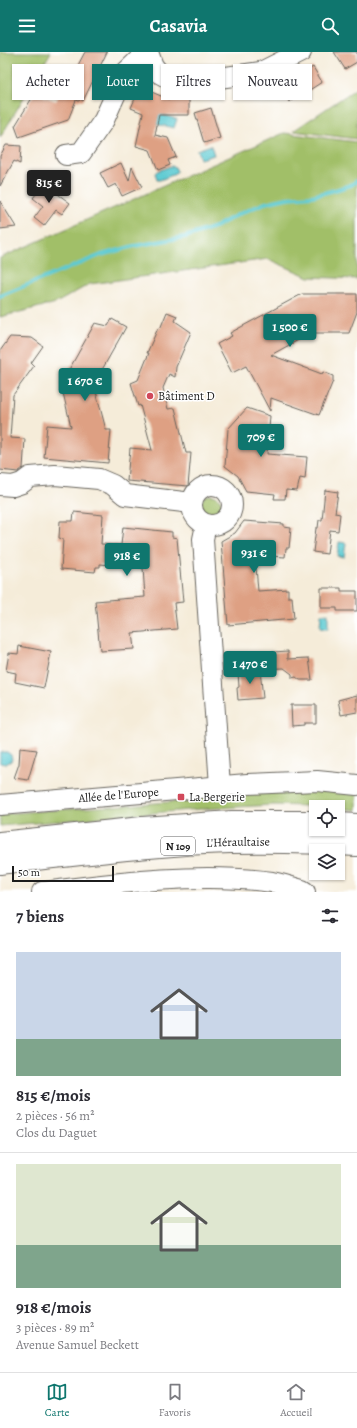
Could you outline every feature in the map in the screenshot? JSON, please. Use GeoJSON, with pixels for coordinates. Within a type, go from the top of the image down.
{"type":"FeatureCollection","features":[{"type":"Feature","properties":{"kind":"highway","name":"L'Héraultaise"},"geometry":{"type":"LineString","coordinates":[[5,842],[142,828],[232,822],[309,822]]}},
{"type":"Feature","properties":{"kind":"highway"},"geometry":{"type":"LineString","coordinates":[[345,824],[357,825]]}},
{"type":"Feature","properties":{"kind":"highway","name":"L'Héraultaise"},"geometry":{"type":"LineString","coordinates":[[0,863],[131,849],[228,842],[292,841],[357,845]]}},
{"type":"Feature","properties":{"kind":"street"},"geometry":{"type":"LineString","coordinates":[[66,155],[81,153],[104,120],[125,73],[148,52],[153,66],[159,73],[168,78],[193,79],[219,78],[261,72],[301,52]]}},
{"type":"Feature","properties":{"kind":"street"},"geometry":{"type":"LineString","coordinates":[[0,485],[13,486],[22,483],[30,477],[55,475],[99,478],[113,485],[125,495],[192,503]]}},
{"type":"Feature","properties":{"kind":"street"},"geometry":{"type":"LineString","coordinates":[[206,486],[218,486],[223,488],[230,497],[232,510],[225,521],[213,526],[206,525],[200,522],[195,516],[192,510],[192,503],[197,493],[206,486]]}},
{"type":"Feature","properties":{"kind":"street"},"geometry":{"type":"LineString","coordinates":[[206,525],[203,539],[220,786]]}},
{"type":"Feature","properties":{"kind":"street","name":"Allée de l'Europe"},"geometry":{"type":"LineString","coordinates":[[0,805],[247,784],[317,782],[357,785]]}},
{"type":"Feature","properties":{"kind":"street"},"geometry":{"type":"LineString","coordinates":[[42,892],[158,880],[212,878],[273,882],[305,892]]}},
{"type":"Feature","properties":{"kind":"green space"},"geometry":{"type":"Polygon","coordinates":[[[0,52],[51,52],[44,64],[12,64],[12,100],[23,100],[0,138],[0,52]]]}},
{"type":"Feature","properties":{"kind":"green space"},"geometry":{"type":"Polygon","coordinates":[[[357,88],[357,139],[293,131],[357,88]]]}},
{"type":"Feature","properties":{"kind":"green space"},"geometry":{"type":"Polygon","coordinates":[[[284,133],[357,142],[357,279],[309,277],[268,259],[90,284],[56,303],[0,317],[0,258],[284,133]]]}},
{"type":"Feature","properties":{"kind":"green space"},"geometry":{"type":"Polygon","coordinates":[[[211,495],[219,498],[222,506],[219,514],[211,517],[203,514],[200,506],[203,498],[211,495]]]}},
{"type":"Feature","properties":{"kind":"green space"},"geometry":{"type":"Polygon","coordinates":[[[292,788],[357,792],[357,810],[345,809],[345,800],[309,800],[309,806],[273,805],[201,809],[0,826],[0,814],[197,800],[197,793],[292,788]]]}},
{"type":"Feature","properties":{"kind":"water"},"geometry":{"type":"Polygon","coordinates":[[[159,114],[177,119],[174,128],[156,124],[159,114]]]}},
{"type":"Feature","properties":{"kind":"water"},"geometry":{"type":"Polygon","coordinates":[[[211,145],[214,155],[200,159],[197,150],[211,145]]]}},
{"type":"Feature","properties":{"kind":"water"},"geometry":{"type":"Polygon","coordinates":[[[171,166],[175,167],[177,171],[175,174],[157,180],[155,173],[157,171],[171,166]]]}},
{"type":"Feature","properties":{"kind":"water"},"geometry":{"type":"Polygon","coordinates":[[[339,542],[346,543],[344,557],[337,556],[339,542]]]}},
{"type":"Feature","properties":{"kind":"water"},"geometry":{"type":"Polygon","coordinates":[[[321,614],[328,614],[328,629],[320,628],[321,614]]]}},
{"type":"Feature","properties":{"kind":"water"},"geometry":{"type":"Polygon","coordinates":[[[0,752],[7,752],[11,755],[11,761],[6,764],[0,763],[0,752]]]}},
{"type":"Feature","properties":{"kind":"building"},"geometry":{"type":"Polygon","coordinates":[[[85,52],[107,52],[101,64],[92,64],[92,83],[84,99],[84,64],[79,64],[85,52]]]}},
{"type":"Feature","properties":{"kind":"building"},"geometry":{"type":"Polygon","coordinates":[[[334,52],[357,52],[357,62],[345,69],[334,52]]]}},
{"type":"Feature","properties":{"kind":"building"},"geometry":{"type":"Polygon","coordinates":[[[312,68],[322,82],[312,88],[312,68]]]}},
{"type":"Feature","properties":{"kind":"building"},"geometry":{"type":"Polygon","coordinates":[[[153,93],[161,96],[161,100],[189,100],[189,115],[159,115],[155,135],[168,138],[176,157],[168,160],[170,165],[158,170],[150,150],[136,146],[143,113],[131,108],[134,100],[153,100],[153,93]]]}},
{"type":"Feature","properties":{"kind":"building"},"geometry":{"type":"Polygon","coordinates":[[[31,100],[76,100],[68,120],[19,137],[15,126],[31,100]]]}},
{"type":"Feature","properties":{"kind":"building"},"geometry":{"type":"Polygon","coordinates":[[[211,108],[220,138],[204,143],[195,113],[211,108]]]}},
{"type":"Feature","properties":{"kind":"building"},"geometry":{"type":"Polygon","coordinates":[[[6,145],[21,146],[20,164],[14,161],[0,186],[0,156],[6,145]]]}},
{"type":"Feature","properties":{"kind":"building"},"geometry":{"type":"Polygon","coordinates":[[[121,163],[129,181],[132,167],[142,187],[122,196],[116,184],[108,188],[100,173],[121,163]]]}},
{"type":"Feature","properties":{"kind":"building"},"geometry":{"type":"Polygon","coordinates":[[[44,184],[70,203],[62,214],[56,210],[44,226],[34,218],[43,206],[33,198],[44,184]]]}},
{"type":"Feature","properties":{"kind":"building"},"geometry":{"type":"Polygon","coordinates":[[[0,201],[16,227],[0,229],[0,201]]]}},
{"type":"Feature","properties":{"kind":"building"},"geometry":{"type":"Polygon","coordinates":[[[302,294],[357,294],[357,312],[349,333],[311,333],[271,355],[322,374],[323,372],[333,376],[333,381],[319,415],[271,398],[270,411],[246,366],[232,373],[217,344],[232,336],[230,333],[302,294]]]}},
{"type":"Feature","properties":{"kind":"building","name":"Bâtiment D"},"geometry":{"type":"Polygon","coordinates":[[[167,312],[177,316],[175,321],[191,332],[176,367],[175,377],[169,374],[163,388],[168,409],[175,408],[186,453],[191,453],[188,486],[127,481],[130,448],[152,450],[140,405],[138,406],[131,383],[138,380],[149,353],[147,353],[167,312]]]}},
{"type":"Feature","properties":{"kind":"building"},"geometry":{"type":"Polygon","coordinates":[[[112,319],[126,327],[94,384],[106,430],[111,430],[108,463],[44,457],[47,425],[71,427],[61,384],[95,323],[108,326],[112,319]]]}},
{"type":"Feature","properties":{"kind":"building"},"geometry":{"type":"Polygon","coordinates":[[[10,337],[32,338],[43,346],[31,363],[34,366],[13,395],[10,438],[25,439],[23,468],[18,472],[0,470],[0,351],[10,337]]]}},
{"type":"Feature","properties":{"kind":"building"},"geometry":{"type":"Polygon","coordinates":[[[247,408],[270,416],[267,454],[307,457],[305,479],[300,478],[297,491],[286,490],[285,499],[274,499],[275,494],[246,491],[238,476],[225,466],[228,429],[247,408]]]}},
{"type":"Feature","properties":{"kind":"building"},"geometry":{"type":"Polygon","coordinates":[[[325,490],[338,492],[335,513],[340,514],[338,531],[330,530],[327,554],[313,552],[316,528],[318,528],[319,520],[322,520],[325,490]]]}},
{"type":"Feature","properties":{"kind":"building"},"geometry":{"type":"Polygon","coordinates":[[[74,512],[103,515],[101,544],[121,545],[123,527],[172,532],[172,537],[177,538],[183,602],[174,603],[177,629],[132,633],[134,649],[100,651],[95,601],[145,597],[143,568],[100,564],[100,567],[96,567],[95,572],[61,569],[63,539],[59,538],[60,521],[73,521],[74,512]]]}},
{"type":"Feature","properties":{"kind":"building"},"geometry":{"type":"Polygon","coordinates":[[[244,521],[284,524],[284,527],[291,528],[289,548],[286,548],[285,557],[255,555],[258,591],[288,589],[288,597],[292,597],[294,619],[228,625],[221,541],[235,533],[244,521]]]}},
{"type":"Feature","properties":{"kind":"building"},"geometry":{"type":"Polygon","coordinates":[[[321,588],[341,588],[341,591],[357,591],[357,611],[337,611],[337,608],[321,608],[321,588]]]}},
{"type":"Feature","properties":{"kind":"building"},"geometry":{"type":"Polygon","coordinates":[[[19,646],[51,652],[44,688],[15,682],[16,673],[6,671],[9,653],[18,654],[19,646]]]}},
{"type":"Feature","properties":{"kind":"building"},"geometry":{"type":"Polygon","coordinates":[[[288,651],[288,659],[309,658],[312,680],[300,680],[296,677],[292,678],[292,674],[284,668],[260,669],[259,653],[288,651]]]}},
{"type":"Feature","properties":{"kind":"building"},"geometry":{"type":"Polygon","coordinates":[[[260,670],[263,698],[238,700],[238,672],[260,670]]]}},
{"type":"Feature","properties":{"kind":"building"},"geometry":{"type":"Polygon","coordinates":[[[357,695],[357,712],[341,715],[338,700],[357,695]]]}},
{"type":"Feature","properties":{"kind":"building"},"geometry":{"type":"Polygon","coordinates":[[[291,705],[316,705],[316,723],[304,723],[304,725],[292,726],[291,705]]]}},
{"type":"Feature","properties":{"kind":"building"},"geometry":{"type":"Polygon","coordinates":[[[20,748],[37,750],[28,780],[14,778],[19,764],[20,748]]]}},
{"type":"Feature","properties":{"kind":"waterway"},"geometry":{"type":"LineString","coordinates":[[0,296],[101,255],[134,246],[185,237],[215,227],[239,214],[265,203],[287,198],[312,196],[351,185],[357,181]]}},
{"type":"Feature","properties":{"kind":"place","name":"Bâtiment D"},"geometry":{"type":"Point","coordinates":[150,396]}},
{"type":"Feature","properties":{"kind":"place","name":"La Bergerie"},"geometry":{"type":"Point","coordinates":[181,797]}}]}
